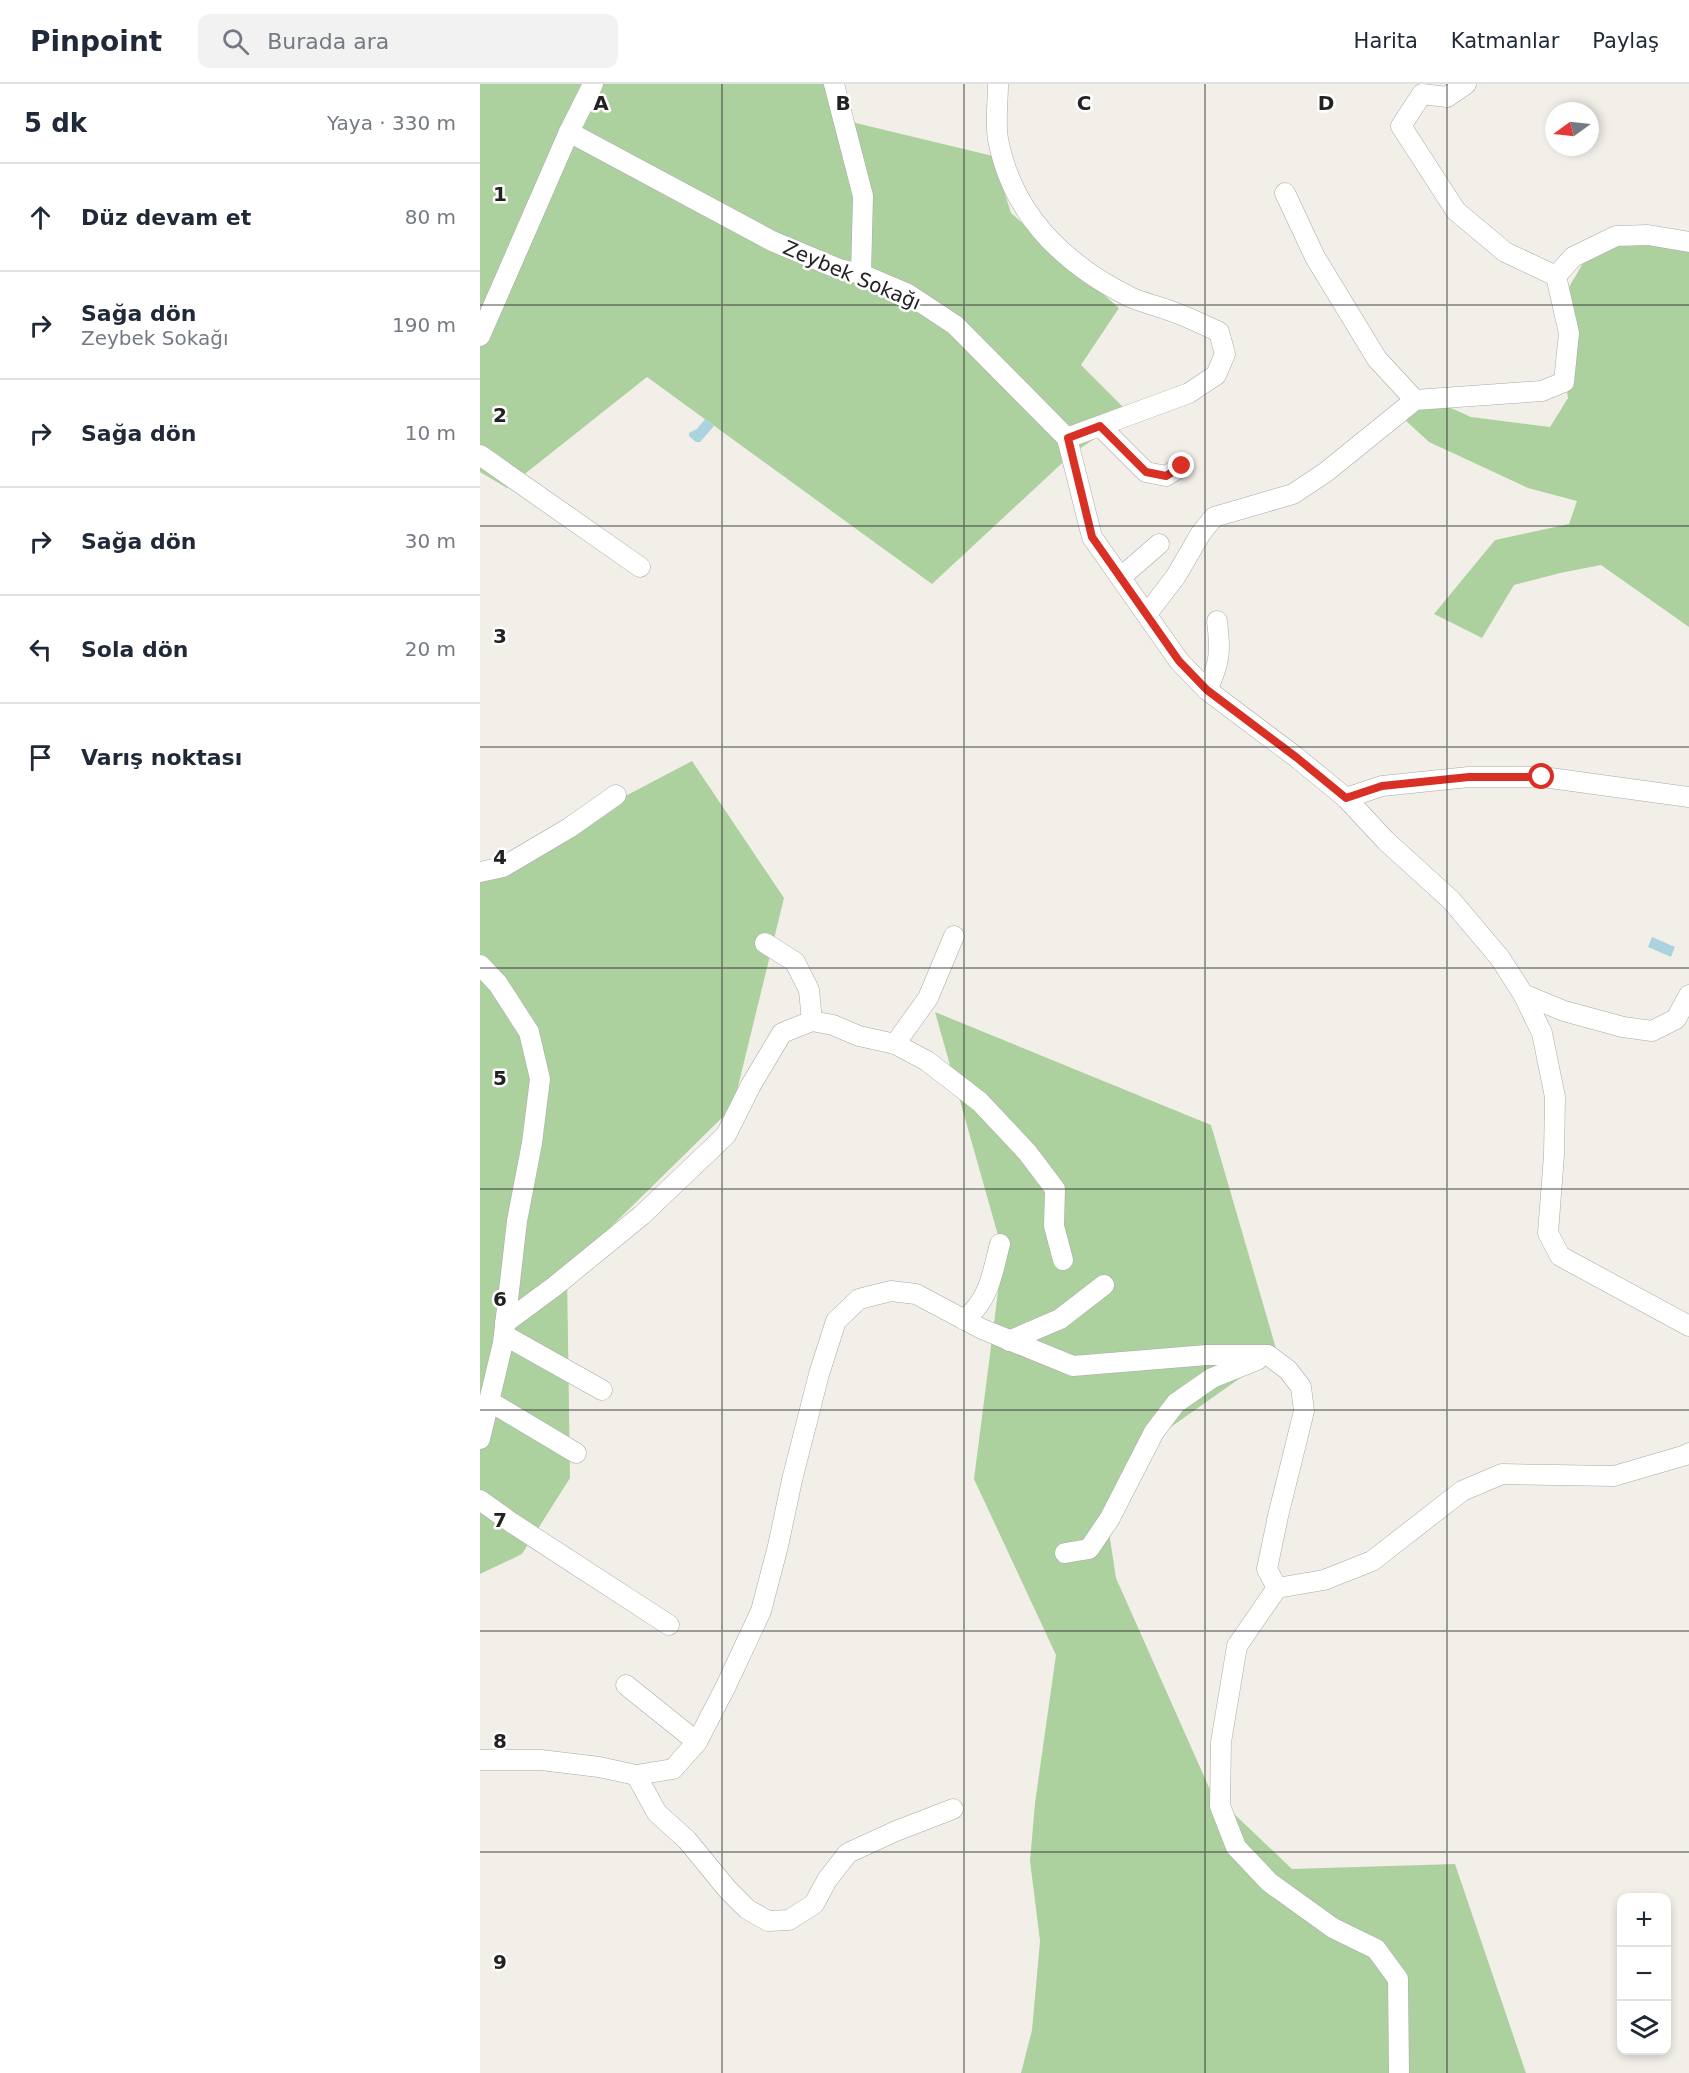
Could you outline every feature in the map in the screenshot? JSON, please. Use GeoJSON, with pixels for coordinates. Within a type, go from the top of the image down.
{"type":"FeatureCollection","features":[{"type":"Feature","properties":{"kind":"street"},"geometry":{"type":"LineString","coordinates":[[481,332],[568,132],[592,84]]}},
{"type":"Feature","properties":{"kind":"street"},"geometry":{"type":"LineString","coordinates":[[834,84],[863,196],[861,274]]}},
{"type":"Feature","properties":{"kind":"street"},"geometry":{"type":"LineString","coordinates":[[998,84],[998,136],[1005,169],[1024,210],[1044,234],[1082,269],[1132,298],[1194,320],[1220,332],[1225,354],[1216,375],[1189,393],[1068,438],[1092,537],[1179,661],[1207,690],[1346,798],[1386,841],[1451,900],[1500,958],[1523,994],[1542,1033],[1555,1097],[1554,1155],[1548,1233],[1560,1256],[1689,1326]]}},
{"type":"Feature","properties":{"kind":"street"},"geometry":{"type":"LineString","coordinates":[[1466,84],[1447,97],[1422,94],[1401,126],[1456,211],[1505,252],[1556,276]]}},
{"type":"Feature","properties":{"kind":"street","name":"Zeybek Sokağı"},"geometry":{"type":"LineString","coordinates":[[568,132],[772,241],[908,294],[955,325],[1068,438]]}},
{"type":"Feature","properties":{"kind":"street"},"geometry":{"type":"LineString","coordinates":[[1285,193],[1315,257],[1377,359],[1415,400]]}},
{"type":"Feature","properties":{"kind":"street"},"geometry":{"type":"LineString","coordinates":[[1556,276],[1573,257],[1616,236],[1648,235],[1689,242]]}},
{"type":"Feature","properties":{"kind":"street"},"geometry":{"type":"LineString","coordinates":[[1147,614],[1176,576],[1201,533],[1214,517],[1293,494],[1326,472],[1415,400],[1542,392],[1564,382],[1569,333],[1556,276]]}},
{"type":"Feature","properties":{"kind":"street"},"geometry":{"type":"LineString","coordinates":[[1100,426],[1146,472],[1166,476],[1182,466]]}},
{"type":"Feature","properties":{"kind":"street"},"geometry":{"type":"LineString","coordinates":[[480,455],[640,567]]}},
{"type":"Feature","properties":{"kind":"street"},"geometry":{"type":"LineString","coordinates":[[1121,577],[1159,544]]}},
{"type":"Feature","properties":{"kind":"street"},"geometry":{"type":"LineString","coordinates":[[1207,690],[1218,666],[1220,641],[1217,621]]}},
{"type":"Feature","properties":{"kind":"street"},"geometry":{"type":"LineString","coordinates":[[1346,798],[1382,786],[1469,777],[1532,777],[1689,797]]}},
{"type":"Feature","properties":{"kind":"street"},"geometry":{"type":"LineString","coordinates":[[480,872],[502,867],[569,828],[616,795]]}},
{"type":"Feature","properties":{"kind":"street"},"geometry":{"type":"LineString","coordinates":[[895,1044],[928,998],[954,936]]}},
{"type":"Feature","properties":{"kind":"street"},"geometry":{"type":"LineString","coordinates":[[765,944],[795,962],[809,990],[812,1021]]}},
{"type":"Feature","properties":{"kind":"street"},"geometry":{"type":"LineString","coordinates":[[480,965],[498,984],[529,1032],[540,1079],[532,1143],[517,1221],[504,1329],[480,1439]]}},
{"type":"Feature","properties":{"kind":"street"},"geometry":{"type":"LineString","coordinates":[[1523,994],[1564,1011],[1623,1027],[1652,1030],[1676,1019],[1689,995]]}},
{"type":"Feature","properties":{"kind":"street"},"geometry":{"type":"LineString","coordinates":[[504,1329],[642,1215],[726,1135],[751,1085],[782,1033],[812,1021],[833,1025],[859,1036],[895,1044],[927,1061],[980,1102],[1027,1152],[1055,1189],[1054,1226],[1063,1260]]}},
{"type":"Feature","properties":{"kind":"street"},"geometry":{"type":"LineString","coordinates":[[964,1320],[977,1309],[987,1292],[1000,1244]]}},
{"type":"Feature","properties":{"kind":"street"},"geometry":{"type":"LineString","coordinates":[[1009,1341],[1060,1319],[1104,1285]]}},
{"type":"Feature","properties":{"kind":"street"},"geometry":{"type":"LineString","coordinates":[[480,1760],[541,1760],[636,1774],[673,1769],[697,1742],[761,1611],[819,1374],[836,1321],[859,1299],[891,1291],[916,1294],[1009,1341],[1073,1365],[1207,1355],[1268,1355],[1288,1370],[1301,1387],[1304,1411],[1267,1569],[1277,1588]]}},
{"type":"Feature","properties":{"kind":"street"},"geometry":{"type":"LineString","coordinates":[[504,1329],[602,1390]]}},
{"type":"Feature","properties":{"kind":"street"},"geometry":{"type":"LineString","coordinates":[[1065,1553],[1089,1549],[1110,1518],[1154,1432],[1176,1403],[1212,1378],[1268,1355]]}},
{"type":"Feature","properties":{"kind":"street"},"geometry":{"type":"LineString","coordinates":[[489,1401],[576,1453]]}},
{"type":"Feature","properties":{"kind":"street"},"geometry":{"type":"LineString","coordinates":[[1399,2073],[1398,1978],[1376,1949],[1333,1928],[1269,1882],[1236,1847],[1220,1806],[1221,1742],[1237,1646],[1277,1588],[1324,1580],[1372,1561],[1462,1491],[1502,1474],[1614,1476],[1689,1453]]}},
{"type":"Feature","properties":{"kind":"street"},"geometry":{"type":"LineString","coordinates":[[480,1500],[669,1625]]}},
{"type":"Feature","properties":{"kind":"street"},"geometry":{"type":"LineString","coordinates":[[626,1685],[697,1742]]}},
{"type":"Feature","properties":{"kind":"street"},"geometry":{"type":"LineString","coordinates":[[636,1774],[657,1813],[687,1840],[740,1903],[768,1921],[789,1920],[814,1904],[826,1880],[849,1853],[896,1831],[953,1809]]}},
{"type":"Feature","properties":{"kind":"green space"},"geometry":{"type":"Polygon","coordinates":[[[480,84],[835,84],[839,119],[993,156],[1011,213],[1119,308],[1081,365],[1131,415],[1073,453],[932,584],[647,377],[507,488],[480,472],[480,84]]]}},
{"type":"Feature","properties":{"kind":"green space"},"geometry":{"type":"Polygon","coordinates":[[[1611,231],[1689,236],[1689,627],[1601,565],[1514,585],[1482,638],[1434,614],[1495,540],[1569,524],[1577,501],[1528,488],[1429,442],[1404,419],[1424,396],[1471,417],[1550,427],[1568,398],[1559,340],[1562,299],[1586,258],[1611,231]]]}},
{"type":"Feature","properties":{"kind":"green space"},"geometry":{"type":"Polygon","coordinates":[[[692,761],[784,898],[733,1107],[567,1270],[570,1478],[522,1554],[480,1574],[480,866],[498,863],[692,761]]]}},
{"type":"Feature","properties":{"kind":"green space"},"geometry":{"type":"Polygon","coordinates":[[[935,1012],[1211,1125],[1277,1352],[1154,1439],[1108,1526],[1116,1578],[1211,1792],[1292,1869],[1455,1864],[1526,2073],[1021,2073],[1032,2030],[1040,1941],[1030,1861],[1035,1803],[1056,1655],[974,1479],[1003,1253],[935,1012]]]}},
{"type":"Feature","properties":{"kind":"water"},"geometry":{"type":"Polygon","coordinates":[[[705,419],[714,426],[700,442],[696,442],[689,436],[689,433],[697,429],[705,419]]]}},
{"type":"Feature","properties":{"kind":"water"},"geometry":{"type":"Polygon","coordinates":[[[1652,937],[1675,947],[1671,957],[1648,947],[1652,937]]]}},
{"type":"Feature","properties":{"kind":"route"},"geometry":{"type":"LineString","coordinates":[[1182,466],[1166,476],[1146,472],[1100,426],[1068,438],[1092,537],[1179,661],[1207,690],[1346,798],[1382,786],[1469,777],[1542,777]]}}]}
